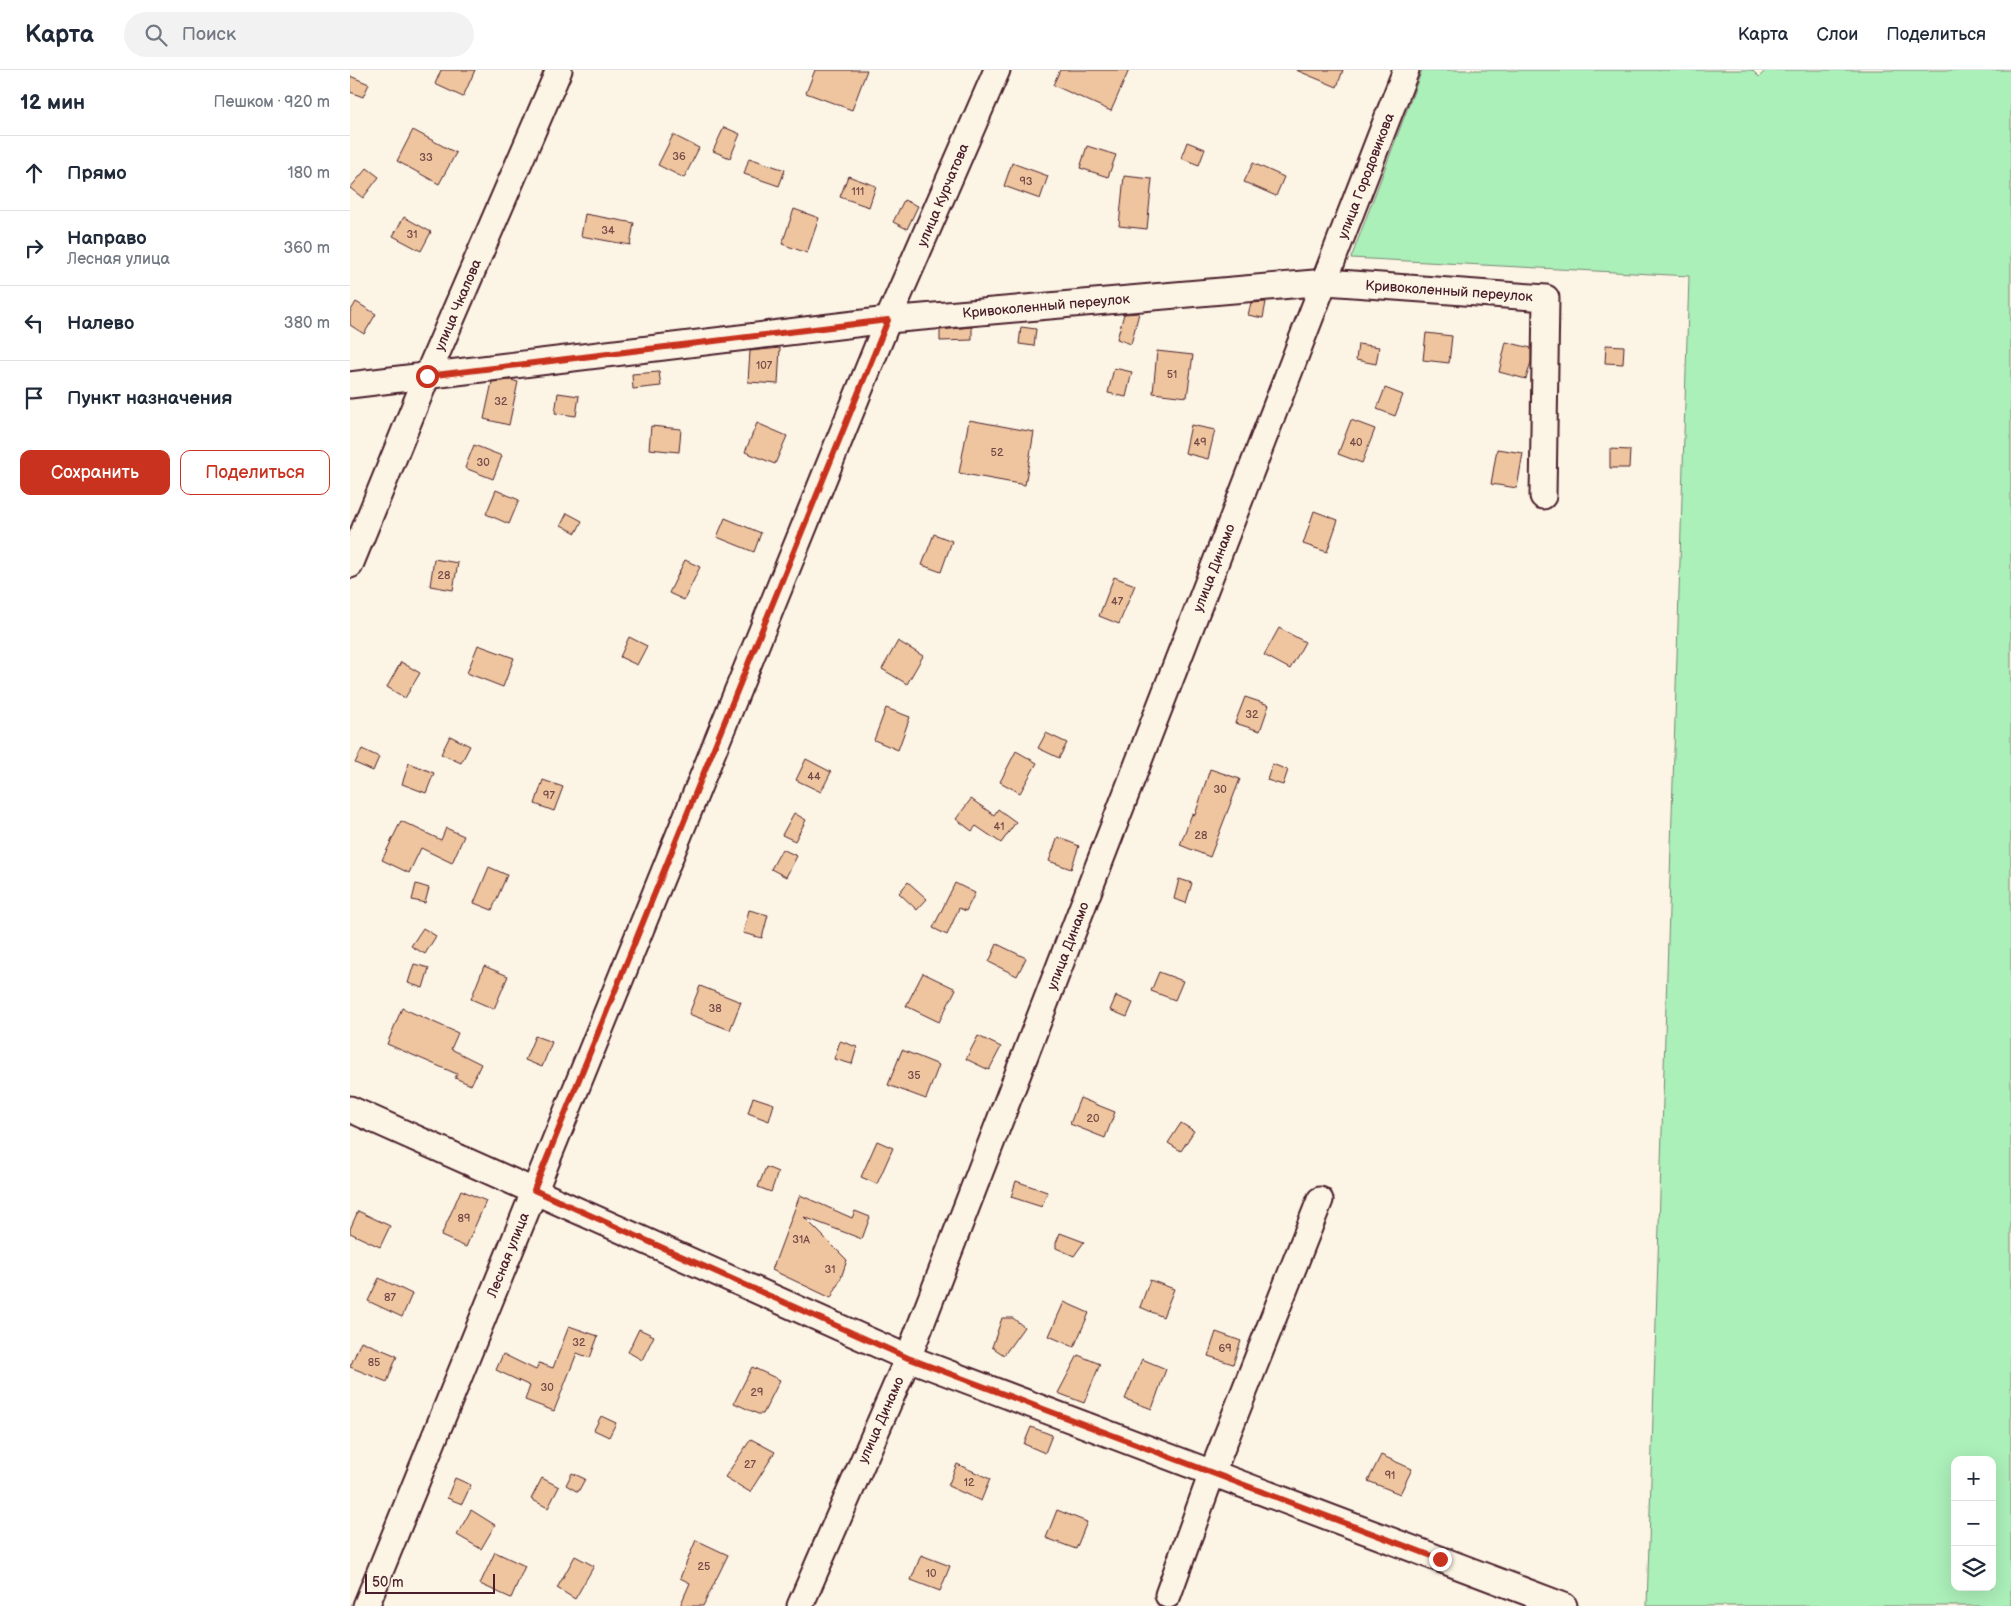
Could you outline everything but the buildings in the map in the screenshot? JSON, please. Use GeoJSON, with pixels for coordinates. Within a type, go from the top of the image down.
{"type":"FeatureCollection","features":[{"type":"Feature","properties":{"kind":"street","name":"улица Курчатова"},"geometry":{"type":"LineString","coordinates":[[888,320],[997,70]]}},
{"type":"Feature","properties":{"kind":"street","name":"улица Городовикова"},"geometry":{"type":"LineString","coordinates":[[1326,282],[1406,70]]}},
{"type":"Feature","properties":{"kind":"street","name":"улица Чкалова"},"geometry":{"type":"LineString","coordinates":[[350,565],[427,376],[558,72]]}},
{"type":"Feature","properties":{"kind":"street","name":"Кривоколенный переулок"},"geometry":{"type":"LineString","coordinates":[[350,386],[888,320],[1326,282],[1546,298],[1543,496]]}},
{"type":"Feature","properties":{"kind":"street","name":"улица Динамо"},"geometry":{"type":"LineString","coordinates":[[800,1606],[908,1358],[1326,282]]}},
{"type":"Feature","properties":{"kind":"street","name":"Лесная улица"},"geometry":{"type":"LineString","coordinates":[[366,1606],[888,320]]}},
{"type":"Feature","properties":{"kind":"street"},"geometry":{"type":"LineString","coordinates":[[350,1109],[908,1358],[1564,1606]]}},
{"type":"Feature","properties":{"kind":"street"},"geometry":{"type":"LineString","coordinates":[[1168,1595],[1212,1473],[1320,1200]]}},
{"type":"Feature","properties":{"kind":"green space"},"geometry":{"type":"Polygon","coordinates":[[[1422,70],[1752,70],[1759,77],[1766,70],[2011,70],[2011,1606],[1647,1606],[1689,276],[1351,258],[1422,70]]]}},
{"type":"Feature","properties":{"kind":"route"},"geometry":{"type":"LineString","coordinates":[[427,376],[888,320],[534,1190],[908,1358],[1440,1559]]}}]}
